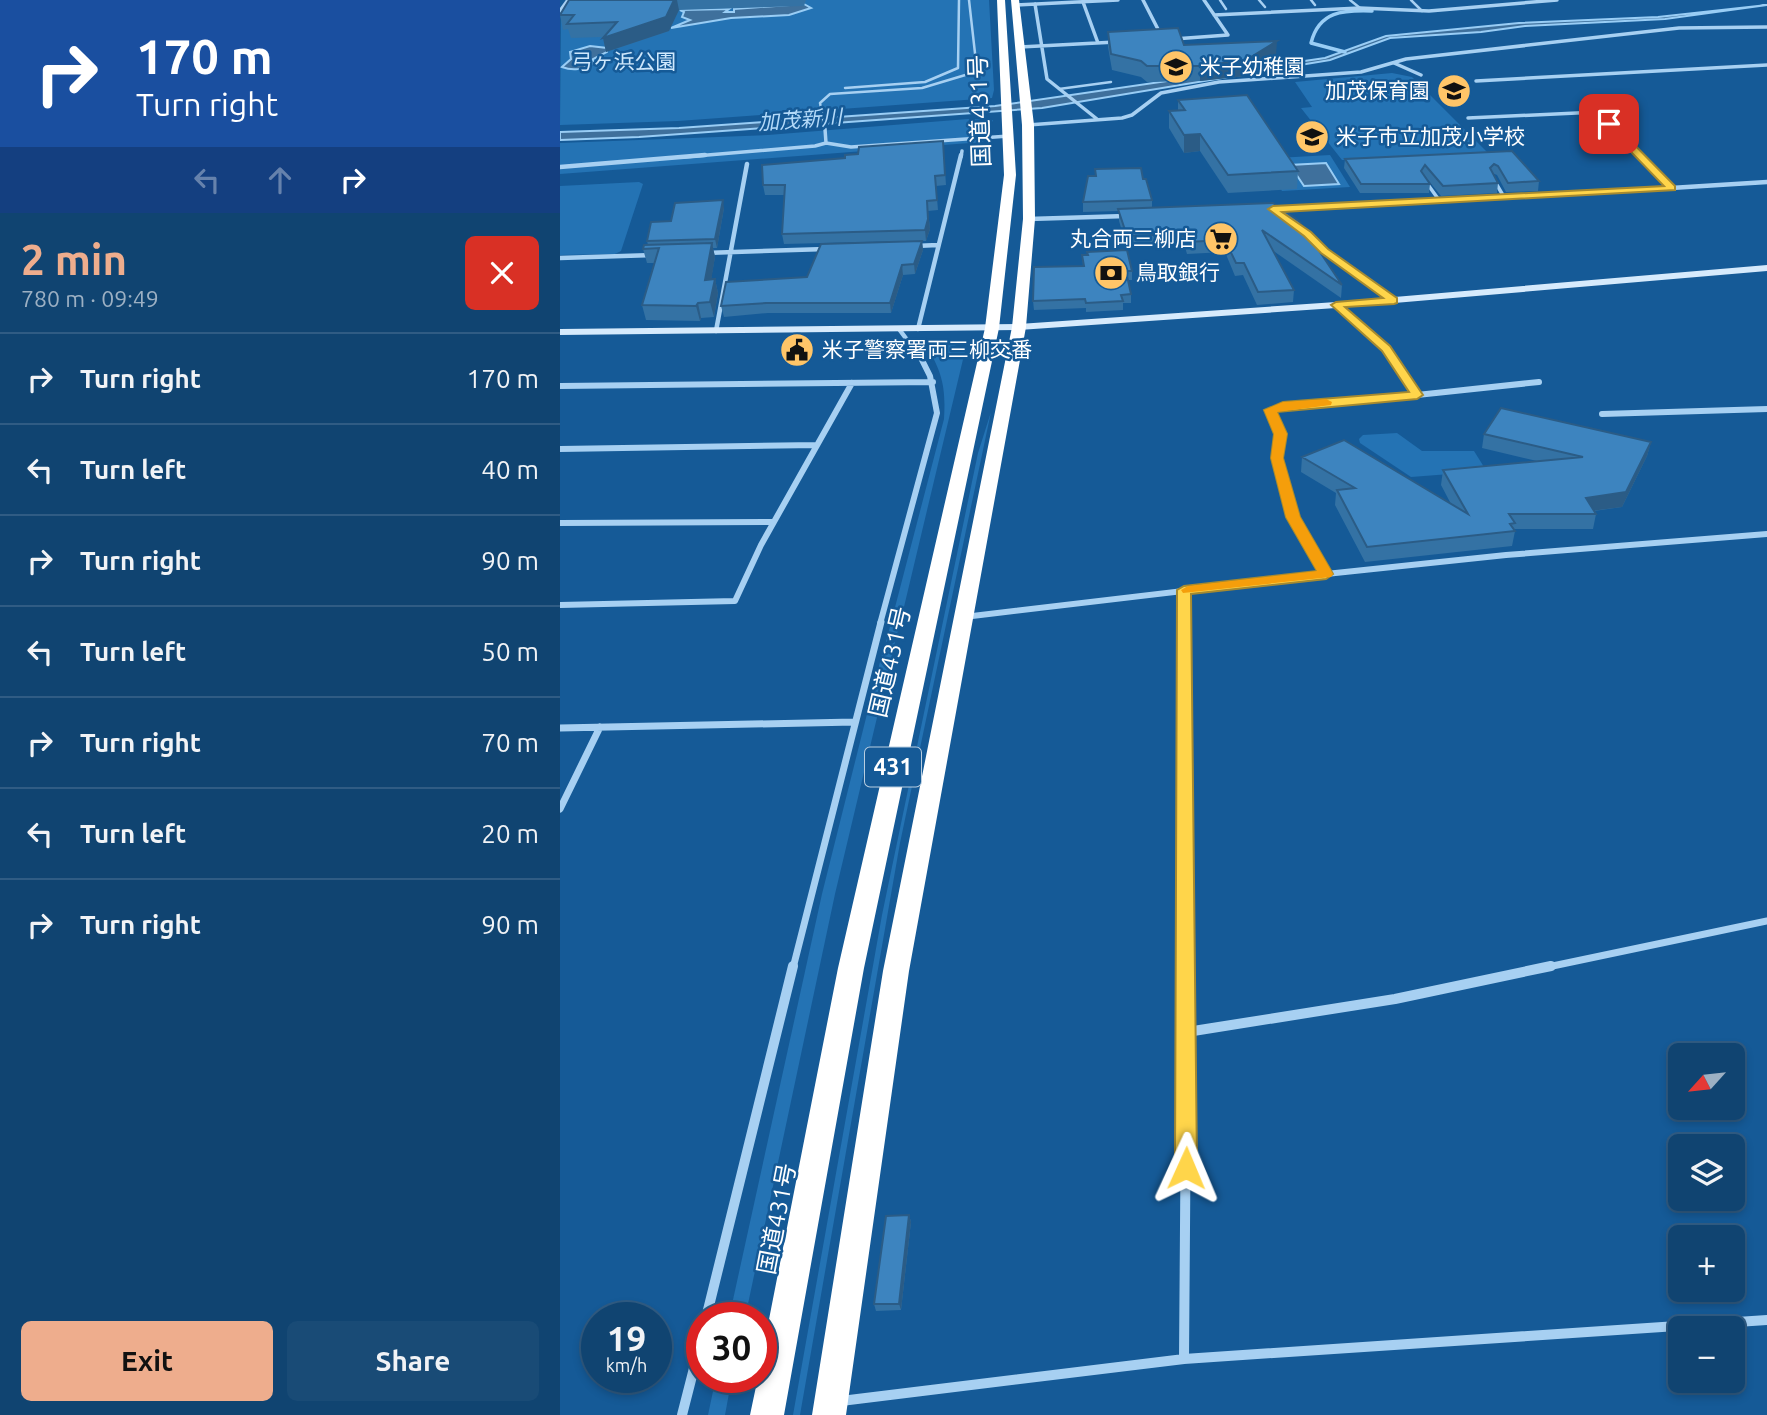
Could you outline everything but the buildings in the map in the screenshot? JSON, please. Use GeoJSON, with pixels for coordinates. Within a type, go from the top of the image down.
{"type":"FeatureCollection","features":[{"type":"Feature","properties":{"kind":"highway","name":"国道431号"},"geometry":{"type":"LineString","coordinates":[[829,1408],[896,971],[1019,327],[1029,219],[1018,125],[1007,94],[1001,0]]}},
{"type":"Feature","properties":{"kind":"highway","name":"国道431号"},"geometry":{"type":"LineString","coordinates":[[768,1415],[851,968],[992,328],[1018,125],[1025,93],[1016,3]]}},
{"type":"Feature","properties":{"kind":"street"},"geometry":{"type":"LineString","coordinates":[[560,11],[568,0]]}},
{"type":"Feature","properties":{"kind":"street"},"geometry":{"type":"LineString","coordinates":[[1016,3],[1118,0]]}},
{"type":"Feature","properties":{"kind":"street"},"geometry":{"type":"LineString","coordinates":[[1143,0],[1163,40]]}},
{"type":"Feature","properties":{"kind":"street"},"geometry":{"type":"LineString","coordinates":[[1150,40],[1227,36],[1204,0]]}},
{"type":"Feature","properties":{"kind":"street"},"geometry":{"type":"LineString","coordinates":[[1461,0],[1471,8]]}},
{"type":"Feature","properties":{"kind":"street"},"geometry":{"type":"LineString","coordinates":[[1214,15],[1360,8],[1471,8],[1557,0]]}},
{"type":"Feature","properties":{"kind":"street"},"geometry":{"type":"LineString","coordinates":[[1083,2],[1098,43]]}},
{"type":"Feature","properties":{"kind":"street"},"geometry":{"type":"LineString","coordinates":[[1035,4],[1045,75],[1097,120]]}},
{"type":"Feature","properties":{"kind":"street"},"geometry":{"type":"LineString","coordinates":[[560,167],[779,150],[826,142],[851,147],[1018,125],[1097,120],[1128,116],[1161,93],[1219,82],[1361,72],[1393,63],[1679,29],[1767,27]]}},
{"type":"Feature","properties":{"kind":"street"},"geometry":{"type":"LineString","coordinates":[[1020,47],[1124,41]]}},
{"type":"Feature","properties":{"kind":"street"},"geometry":{"type":"LineString","coordinates":[[1393,63],[1421,75]]}},
{"type":"Feature","properties":{"kind":"street"},"geometry":{"type":"LineString","coordinates":[[1476,81],[1767,65]]}},
{"type":"Feature","properties":{"kind":"street"},"geometry":{"type":"LineString","coordinates":[[1468,118],[1598,112],[1671,188]]}},
{"type":"Feature","properties":{"kind":"street"},"geometry":{"type":"LineString","coordinates":[[825,129],[826,142]]}},
{"type":"Feature","properties":{"kind":"street"},"geometry":{"type":"LineString","coordinates":[[918,329],[962,151]]}},
{"type":"Feature","properties":{"kind":"street"},"geometry":{"type":"LineString","coordinates":[[716,331],[747,164]]}},
{"type":"Feature","properties":{"kind":"street"},"geometry":{"type":"LineString","coordinates":[[1262,210],[1767,182]]}},
{"type":"Feature","properties":{"kind":"street"},"geometry":{"type":"LineString","coordinates":[[1273,209],[1282,215]]}},
{"type":"Feature","properties":{"kind":"street"},"geometry":{"type":"LineString","coordinates":[[1029,219],[1132,216]]}},
{"type":"Feature","properties":{"kind":"street"},"geometry":{"type":"LineString","coordinates":[[1290,222],[1325,251],[1394,300]]}},
{"type":"Feature","properties":{"kind":"street"},"geometry":{"type":"LineString","coordinates":[[911,246],[938,245]]}},
{"type":"Feature","properties":{"kind":"street"},"geometry":{"type":"LineString","coordinates":[[692,254],[828,249]]}},
{"type":"Feature","properties":{"kind":"street"},"geometry":{"type":"LineString","coordinates":[[560,258],[666,254]]}},
{"type":"Feature","properties":{"kind":"street"},"geometry":{"type":"LineString","coordinates":[[560,332],[1019,327],[1336,305],[1767,268]]}},
{"type":"Feature","properties":{"kind":"street"},"geometry":{"type":"LineString","coordinates":[[1336,305],[1386,349],[1417,395]]}},
{"type":"Feature","properties":{"kind":"street"},"geometry":{"type":"LineString","coordinates":[[710,1302],[853,722],[937,412],[933,382],[924,360],[899,329]]}},
{"type":"Feature","properties":{"kind":"street"},"geometry":{"type":"LineString","coordinates":[[560,386],[933,382]]}},
{"type":"Feature","properties":{"kind":"street"},"geometry":{"type":"LineString","coordinates":[[560,605],[735,601],[773,523],[852,383]]}},
{"type":"Feature","properties":{"kind":"street"},"geometry":{"type":"LineString","coordinates":[[1326,574],[1293,517],[1277,458],[1280,434],[1270,410],[1283,406],[1539,383]]}},
{"type":"Feature","properties":{"kind":"street"},"geometry":{"type":"LineString","coordinates":[[1602,414],[1767,409]]}},
{"type":"Feature","properties":{"kind":"street"},"geometry":{"type":"LineString","coordinates":[[560,449],[817,445]]}},
{"type":"Feature","properties":{"kind":"street"},"geometry":{"type":"LineString","coordinates":[[560,523],[773,523]]}},
{"type":"Feature","properties":{"kind":"street"},"geometry":{"type":"LineString","coordinates":[[962,617],[1506,555],[1767,534]]}},
{"type":"Feature","properties":{"kind":"street"},"geometry":{"type":"LineString","coordinates":[[1184,590],[1187,1032],[1184,1359]]}},
{"type":"Feature","properties":{"kind":"street"},"geometry":{"type":"LineString","coordinates":[[560,728],[853,722]]}},
{"type":"Feature","properties":{"kind":"street"},"geometry":{"type":"LineString","coordinates":[[560,809],[600,727]]}},
{"type":"Feature","properties":{"kind":"street"},"geometry":{"type":"LineString","coordinates":[[1187,1032],[1395,999],[1767,921]]}},
{"type":"Feature","properties":{"kind":"street"},"geometry":{"type":"LineString","coordinates":[[829,1408],[1184,1359],[1767,1320]]}},
{"type":"Feature","properties":{"kind":"street"},"geometry":{"type":"LineString","coordinates":[[682,1415],[688,1393]]}},
{"type":"Feature","properties":{"kind":"lane"},"geometry":{"type":"LineString","coordinates":[[844,91],[852,87],[925,82],[958,68],[959,0]]}},
{"type":"Feature","properties":{"kind":"lane"},"geometry":{"type":"LineString","coordinates":[[825,129],[820,103],[830,94],[922,88],[972,72],[976,62],[970,0]]}},
{"type":"Feature","properties":{"kind":"lane"},"geometry":{"type":"LineString","coordinates":[[1220,0],[1226,9]]}},
{"type":"Feature","properties":{"kind":"lane"},"geometry":{"type":"LineString","coordinates":[[1259,0],[1265,7]]}},
{"type":"Feature","properties":{"kind":"lane"},"geometry":{"type":"LineString","coordinates":[[1311,0],[1315,5]]}},
{"type":"Feature","properties":{"kind":"lane"},"geometry":{"type":"LineString","coordinates":[[1350,0],[1360,8]]}},
{"type":"Feature","properties":{"kind":"lane"},"geometry":{"type":"LineString","coordinates":[[1411,0],[1422,10]]}},
{"type":"Feature","properties":{"kind":"lane"},"geometry":{"type":"LineString","coordinates":[[1059,89],[1111,82]]}},
{"type":"Feature","properties":{"kind":"lane"},"geometry":{"type":"LineString","coordinates":[[1493,177],[1504,197]]}},
{"type":"Feature","properties":{"kind":"lane"},"geometry":{"type":"LineString","coordinates":[[1424,180],[1440,200]]}},
{"type":"Feature","properties":{"kind":"green space","name":"弓ヶ浜公園"},"geometry":{"type":"Polygon","coordinates":[[[572,0],[989,0],[994,90],[992,98],[678,121],[560,125],[561,15],[572,0]]]}},
{"type":"Feature","properties":{"kind":"green space"},"geometry":{"type":"Polygon","coordinates":[[[1392,73],[1412,77],[1488,153],[1342,160],[1301,108],[1312,107],[1295,82],[1392,73]]]}},
{"type":"Feature","properties":{"kind":"green space","name":"弓ヶ浜公園"},"geometry":{"type":"Polygon","coordinates":[[[968,119],[993,120],[983,142],[560,174],[560,143],[768,135],[968,119]]]}},
{"type":"Feature","properties":{"kind":"green space"},"geometry":{"type":"Polygon","coordinates":[[[1330,155],[1350,187],[1282,191],[1271,173],[1277,158],[1330,155]]]}},
{"type":"Feature","properties":{"kind":"green space"},"geometry":{"type":"Polygon","coordinates":[[[643,184],[621,251],[615,254],[560,255],[560,186],[643,184]]]}},
{"type":"Feature","properties":{"kind":"green space"},"geometry":{"type":"Polygon","coordinates":[[[925,343],[951,343],[965,351],[898,632],[886,642],[944,419],[942,380],[925,343]]]}},
{"type":"Feature","properties":{"kind":"green space"},"geometry":{"type":"Polygon","coordinates":[[[991,412],[900,843],[800,1415],[793,1415],[882,915],[978,453],[991,412]]]}},
{"type":"Feature","properties":{"kind":"green space"},"geometry":{"type":"Polygon","coordinates":[[[1397,433],[1422,451],[1474,451],[1484,467],[1476,472],[1411,477],[1360,443],[1359,439],[1363,435],[1397,433]]]}},
{"type":"Feature","properties":{"kind":"green space"},"geometry":{"type":"Polygon","coordinates":[[[895,642],[835,894],[748,1302],[733,1302],[822,894],[883,650],[895,642]]]}},
{"type":"Feature","properties":{"kind":"green space"},"geometry":{"type":"Polygon","coordinates":[[[713,1393],[729,1393],[725,1415],[708,1415],[713,1393]]]}},
{"type":"Feature","properties":{"kind":"water"},"geometry":{"type":"Polygon","coordinates":[[[804,4],[811,8],[789,15],[731,18],[671,28],[690,20],[682,17],[684,12],[680,10],[729,9],[725,12],[734,12],[734,9],[804,4]]]}},
{"type":"Feature","properties":{"kind":"water","name":"加茂新川"},"geometry":{"type":"Polygon","coordinates":[[[1767,5],[1665,19],[1525,26],[1390,38],[1330,60],[1042,108],[639,137],[560,140],[560,132],[679,128],[995,106],[1325,58],[1386,36],[1519,23],[1658,17],[1767,5]]]}},
{"type":"Feature","properties":{"kind":"water"},"geometry":{"type":"Polygon","coordinates":[[[590,46],[607,48],[607,52],[593,59],[593,63],[586,67],[562,67],[571,59],[570,52],[590,46]]]}},
{"type":"Feature","properties":{"kind":"water"},"geometry":{"type":"Polygon","coordinates":[[[1326,163],[1339,184],[1304,186],[1290,165],[1326,163]]]}},
{"type":"Feature","properties":{"kind":"waterway"},"geometry":{"type":"LineString","coordinates":[[1345,52],[1311,43],[1320,24],[1342,12],[1372,11]]}},
{"type":"Feature","properties":{"kind":"slow traffic"},"geometry":{"type":"LineString","coordinates":[[1188,590],[1326,574],[1293,517],[1277,458],[1280,434],[1270,410],[1283,406],[1326,402]]}},
{"type":"Feature","properties":{"kind":"place","name":"米子幼稚園"},"geometry":{"type":"Point","coordinates":[1176,67]}},
{"type":"Feature","properties":{"kind":"place","name":"加茂保育園"},"geometry":{"type":"Point","coordinates":[1454,91]}},
{"type":"Feature","properties":{"kind":"place","name":"米子市立加茂小学校"},"geometry":{"type":"Point","coordinates":[1312,137]}},
{"type":"Feature","properties":{"kind":"place","name":"丸合両三柳店"},"geometry":{"type":"Point","coordinates":[1221,239]}},
{"type":"Feature","properties":{"kind":"place","name":"鳥取銀行"},"geometry":{"type":"Point","coordinates":[1111,273]}},
{"type":"Feature","properties":{"kind":"place","name":"米子警察署両三柳交番"},"geometry":{"type":"Point","coordinates":[797,350]}},
{"type":"Feature","properties":{"kind":"route"},"geometry":{"type":"LineString","coordinates":[[1186,1168],[1184,590],[1326,574],[1293,517],[1277,458],[1280,434],[1270,410],[1283,406],[1417,395],[1386,349],[1336,305],[1394,300],[1325,251],[1308,234],[1273,209],[1671,188],[1609,124]]}}]}
